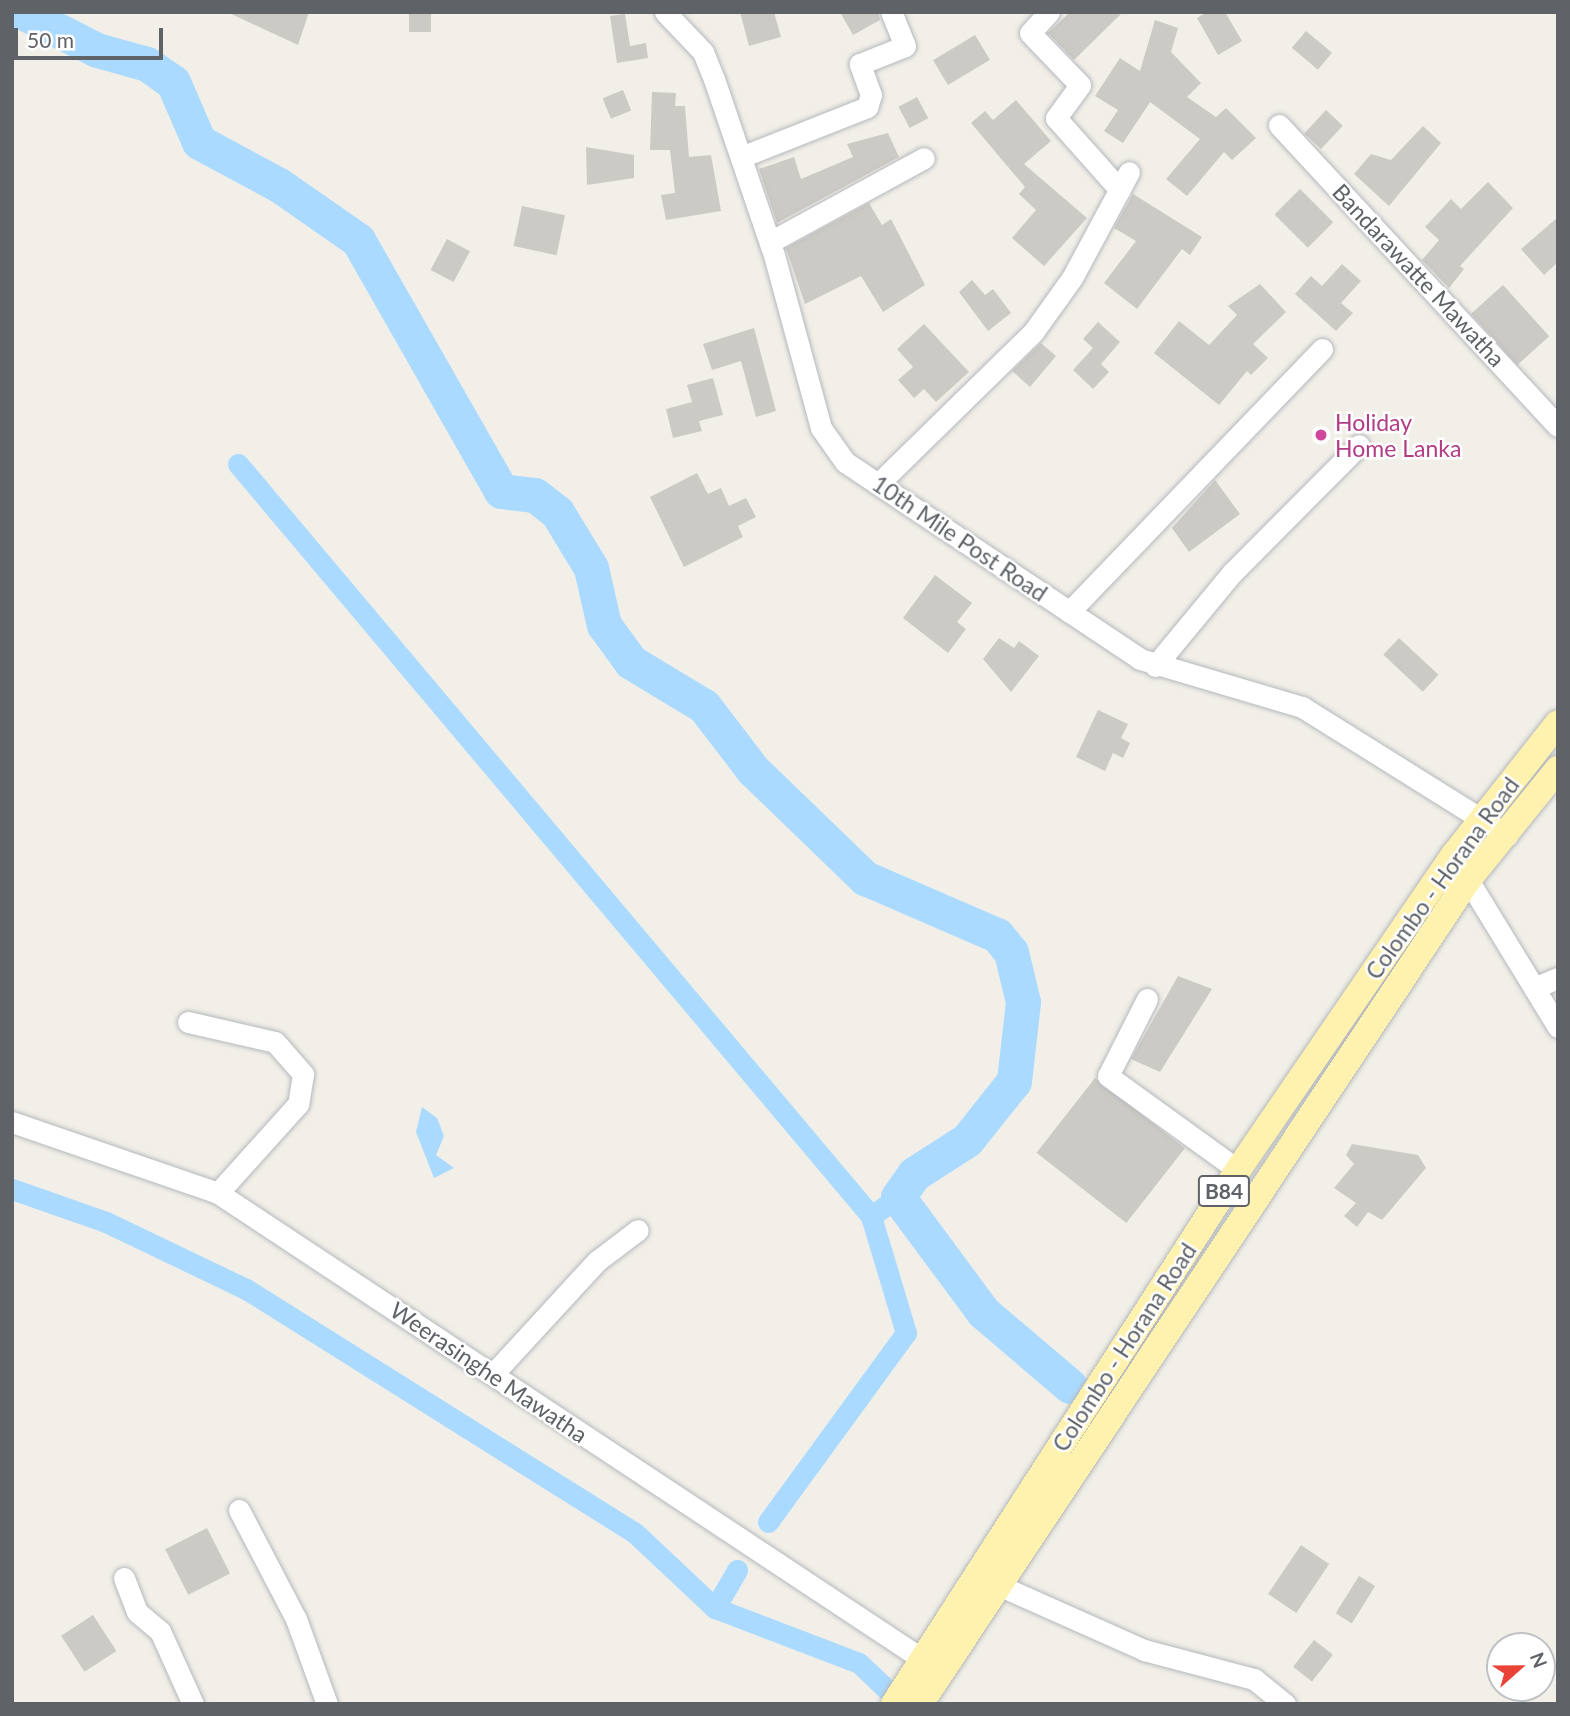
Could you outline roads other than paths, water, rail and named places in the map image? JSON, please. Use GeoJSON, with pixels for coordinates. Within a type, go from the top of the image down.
{"type":"FeatureCollection","features":[{"type":"Feature","properties":{"kind":"main road","name":"Colombo - Horana Road"},"geometry":{"type":"LineString","coordinates":[[989,1581],[1238,1170],[1453,856],[1558,723]]}},
{"type":"Feature","properties":{"kind":"main road","name":"Colombo - Horana Road"},"geometry":{"type":"LineString","coordinates":[[894,1704],[925,1679],[989,1581],[1468,880],[1558,769]]}},
{"type":"Feature","properties":{"kind":"street","name":"10th Mile Post Road"},"geometry":{"type":"LineString","coordinates":[[665,12],[703,52],[770,242],[821,428],[845,461],[1069,612],[1155,666],[1246,685],[1302,707],[1486,817],[1507,835]]}},
{"type":"Feature","properties":{"kind":"street"},"geometry":{"type":"LineString","coordinates":[[741,157],[867,107],[871,95],[860,64],[905,46],[891,12]]}},
{"type":"Feature","properties":{"kind":"street"},"geometry":{"type":"LineString","coordinates":[[879,484],[1034,331],[1072,278],[1124,181],[1056,118],[1080,85],[1030,33],[1049,12]]}},
{"type":"Feature","properties":{"kind":"street","name":"Bandarawatte Mawatha"},"geometry":{"type":"LineString","coordinates":[[1279,125],[1558,426]]}},
{"type":"Feature","properties":{"kind":"street"},"geometry":{"type":"LineString","coordinates":[[770,242],[924,158]]}},
{"type":"Feature","properties":{"kind":"street"},"geometry":{"type":"LineString","coordinates":[[1069,612],[1322,349]]}},
{"type":"Feature","properties":{"kind":"street"},"geometry":{"type":"LineString","coordinates":[[1155,666],[1232,573],[1359,445]]}},
{"type":"Feature","properties":{"kind":"street"},"geometry":{"type":"LineString","coordinates":[[1453,856],[1558,1027]]}},
{"type":"Feature","properties":{"kind":"street"},"geometry":{"type":"LineString","coordinates":[[1534,988],[1558,978]]}},
{"type":"Feature","properties":{"kind":"street"},"geometry":{"type":"LineString","coordinates":[[1147,999],[1108,1076],[1238,1170]]}},
{"type":"Feature","properties":{"kind":"street"},"geometry":{"type":"LineString","coordinates":[[188,1022],[275,1042],[303,1074],[298,1104],[218,1193]]}},
{"type":"Feature","properties":{"kind":"street","name":"Weerasinghe Mawatha"},"geometry":{"type":"LineString","coordinates":[[12,1122],[218,1193],[493,1374],[925,1679]]}},
{"type":"Feature","properties":{"kind":"street"},"geometry":{"type":"LineString","coordinates":[[493,1374],[597,1261],[638,1230]]}},
{"type":"Feature","properties":{"kind":"street"},"geometry":{"type":"LineString","coordinates":[[239,1510],[296,1619],[327,1704]]}},
{"type":"Feature","properties":{"kind":"street"},"geometry":{"type":"LineString","coordinates":[[124,1578],[137,1612],[160,1631],[193,1704]]}},
{"type":"Feature","properties":{"kind":"street"},"geometry":{"type":"LineString","coordinates":[[989,1581],[1144,1650],[1254,1679],[1286,1704]]}},
{"type":"Feature","properties":{"kind":"water"},"geometry":{"type":"Polygon","coordinates":[[[422,1107],[437,1118],[444,1136],[436,1155],[454,1168],[434,1178],[416,1132],[422,1107]]]}},
{"type":"Feature","properties":{"kind":"waterway"},"geometry":{"type":"LineString","coordinates":[[22,12],[97,50],[147,64],[173,82],[199,142],[279,185],[358,240],[501,491],[535,495],[557,512],[591,568],[604,625],[631,662],[704,706],[753,770],[865,878],[997,935],[1011,952],[1023,1002],[1014,1081],[967,1140],[914,1174],[898,1197],[983,1312],[1070,1386]]}},
{"type":"Feature","properties":{"kind":"waterway"},"geometry":{"type":"LineString","coordinates":[[238,464],[871,1216],[898,1197]]}},
{"type":"Feature","properties":{"kind":"waterway"},"geometry":{"type":"LineString","coordinates":[[12,1189],[106,1222],[246,1289],[635,1533],[715,1608],[859,1663],[902,1704]]}},
{"type":"Feature","properties":{"kind":"waterway"},"geometry":{"type":"LineString","coordinates":[[768,1522],[906,1333],[871,1216]]}},
{"type":"Feature","properties":{"kind":"waterway"},"geometry":{"type":"LineString","coordinates":[[715,1608],[737,1570]]}},
{"type":"Feature","properties":{"kind":"place","name":"Holiday Home Lanka"},"geometry":{"type":"Point","coordinates":[1321,435]}}]}
